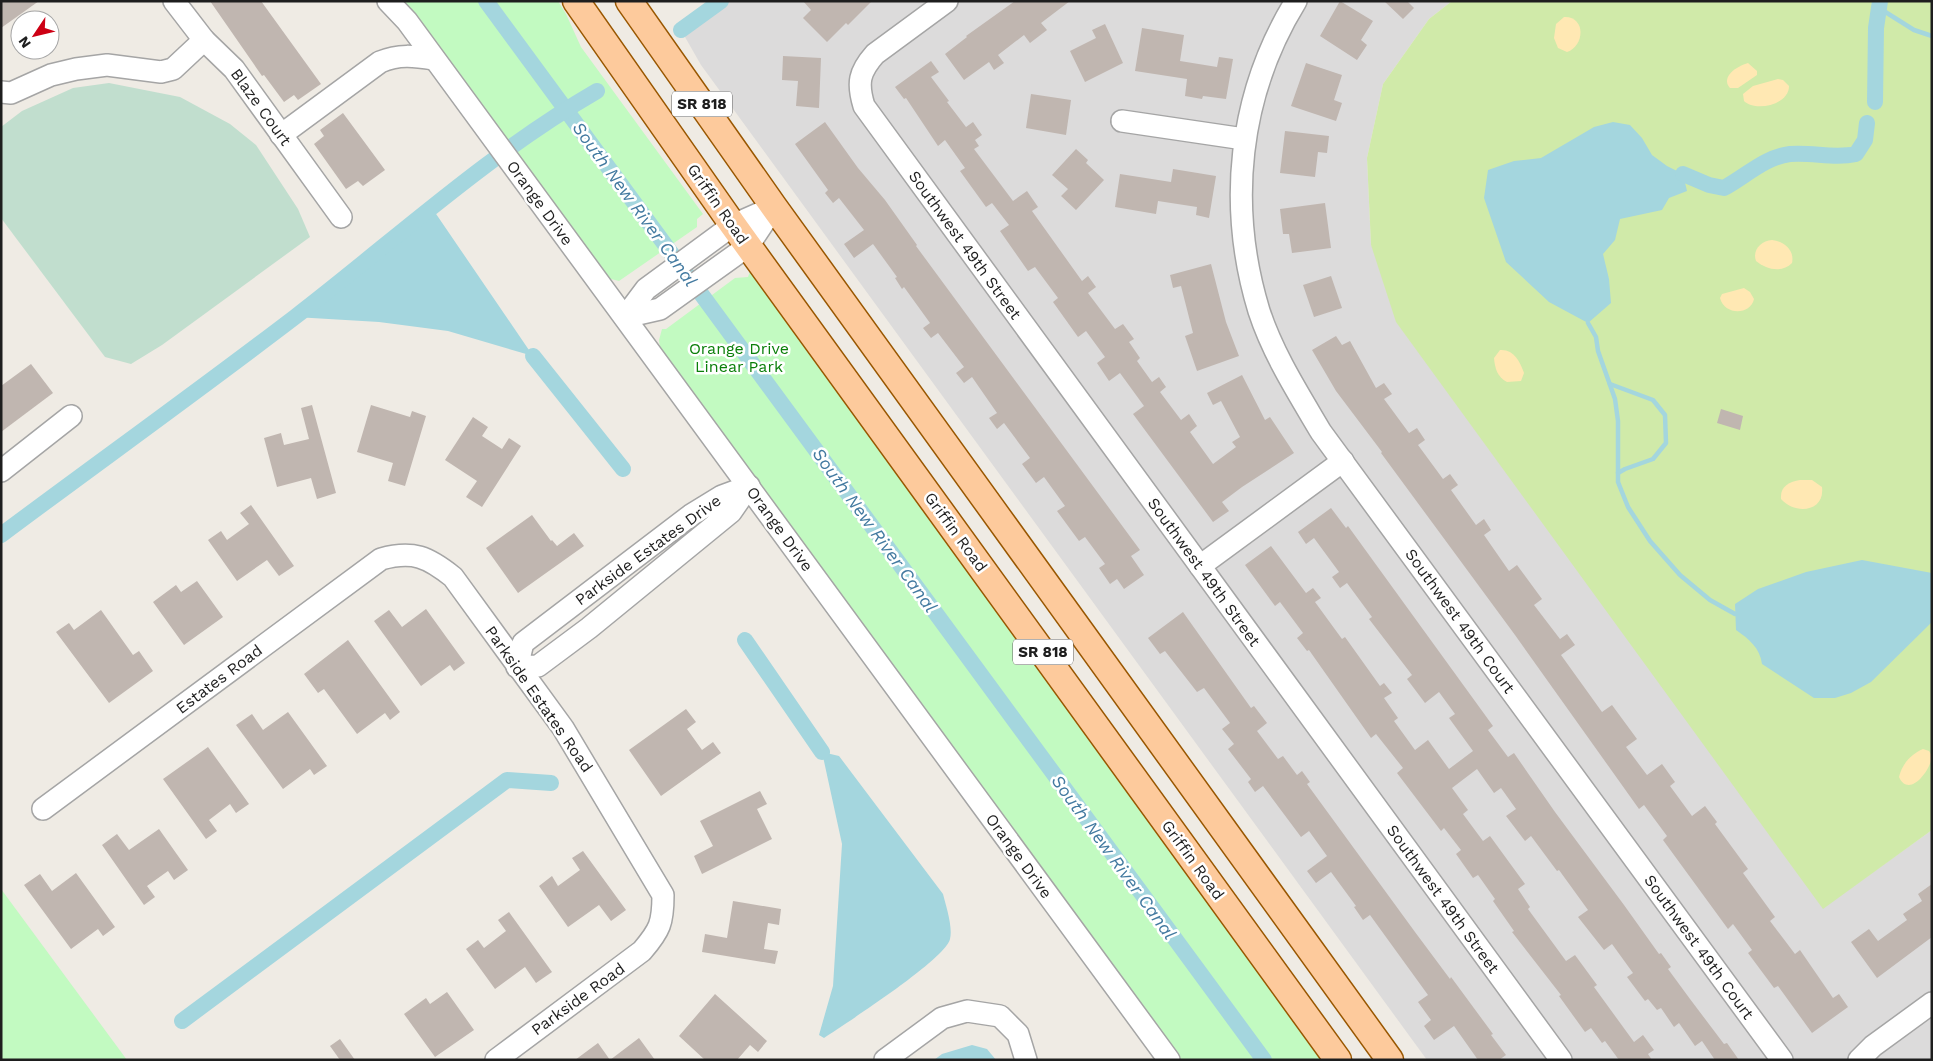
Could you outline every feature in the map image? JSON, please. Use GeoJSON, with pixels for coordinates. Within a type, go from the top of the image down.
{"type":"FeatureCollection","features":[{"type":"Feature","properties":{"kind":"main road","name":"Griffin Road"},"geometry":{"type":"LineString","coordinates":[[576,1],[739,253],[1338,1060]]}},
{"type":"Feature","properties":{"kind":"main road","name":"SR 818"},"geometry":{"type":"LineString","coordinates":[[629,1],[774,207],[1390,1060]]}},
{"type":"Feature","properties":{"kind":"street","name":"Blaze Court"},"geometry":{"type":"LineString","coordinates":[[174,1],[204,40],[234,69],[341,217]]}},
{"type":"Feature","properties":{"kind":"street","name":"Orange Drive"},"geometry":{"type":"LineString","coordinates":[[388,1],[407,21],[511,162],[1169,1060]]}},
{"type":"Feature","properties":{"kind":"street","name":"Southwest 49th Street"},"geometry":{"type":"LineString","coordinates":[[947,1],[876,54],[863,69],[860,78],[860,95],[864,106],[1561,1060]]}},
{"type":"Feature","properties":{"kind":"street","name":"Southwest 49th Court"},"geometry":{"type":"LineString","coordinates":[[1296,1],[1276,38],[1262,70],[1244,139],[1241,182],[1242,224],[1249,268],[1260,312],[1285,370],[1321,432],[1782,1060]]}},
{"type":"Feature","properties":{"kind":"street"},"geometry":{"type":"LineString","coordinates":[[1,92],[11,94],[51,75],[76,69],[107,65],[160,72],[174,69],[204,40]]}},
{"type":"Feature","properties":{"kind":"street"},"geometry":{"type":"LineString","coordinates":[[281,134],[380,62],[392,57],[409,55],[434,59]]}},
{"type":"Feature","properties":{"kind":"street"},"geometry":{"type":"LineString","coordinates":[[1122,121],[1244,139]]}},
{"type":"Feature","properties":{"kind":"street"},"geometry":{"type":"LineString","coordinates":[[625,317],[646,289],[724,232],[774,207]]}},
{"type":"Feature","properties":{"kind":"street"},"geometry":{"type":"LineString","coordinates":[[625,317],[660,309],[739,253],[774,207]]}},
{"type":"Feature","properties":{"kind":"street"},"geometry":{"type":"LineString","coordinates":[[1,471],[71,416]]}},
{"type":"Feature","properties":{"kind":"street"},"geometry":{"type":"LineString","coordinates":[[1200,566],[1343,461]]}},
{"type":"Feature","properties":{"kind":"street","name":"Parkside Estates Drive"},"geometry":{"type":"LineString","coordinates":[[749,486],[731,512],[538,666],[517,667],[523,643],[691,515],[722,496],[749,486]]}},
{"type":"Feature","properties":{"kind":"street","name":"Parkside Estates Road"},"geometry":{"type":"LineString","coordinates":[[397,554],[414,555],[435,563],[453,577],[563,728],[659,886],[663,895],[663,916],[657,933]]}},
{"type":"Feature","properties":{"kind":"street","name":"Estates Road"},"geometry":{"type":"LineString","coordinates":[[43,809],[369,566],[381,559],[397,554]]}},
{"type":"Feature","properties":{"kind":"street"},"geometry":{"type":"LineString","coordinates":[[605,581],[620,602]]}},
{"type":"Feature","properties":{"kind":"street","name":"Parkside Road"},"geometry":{"type":"LineString","coordinates":[[496,1060],[642,951],[657,933]]}},
{"type":"Feature","properties":{"kind":"street"},"geometry":{"type":"LineString","coordinates":[[1846,1060],[1866,1053],[1932,1003]]}},
{"type":"Feature","properties":{"kind":"street"},"geometry":{"type":"LineString","coordinates":[[885,1060],[942,1018],[967,1011],[1000,1016],[1018,1034],[1026,1060]]}},
{"type":"Feature","properties":{"kind":"shaded area"},"geometry":{"type":"Polygon","coordinates":[[[721,1],[1452,1],[1429,19],[1383,84],[1367,158],[1371,245],[1823,908],[1932,830],[1932,1060],[1427,1060],[701,65],[681,30],[721,1]]]}},
{"type":"Feature","properties":{"kind":"green space"},"geometry":{"type":"Polygon","coordinates":[[[399,1],[558,1],[581,47],[703,214],[697,219],[697,227],[619,281],[607,278],[399,1]]]}},
{"type":"Feature","properties":{"kind":"green space"},"geometry":{"type":"Polygon","coordinates":[[[1452,1],[1932,1],[1932,830],[1823,909],[1396,322],[1371,245],[1367,158],[1383,84],[1429,19],[1452,1]]]}},
{"type":"Feature","properties":{"kind":"green space"},"geometry":{"type":"Polygon","coordinates":[[[109,83],[180,97],[230,124],[256,145],[298,209],[310,237],[162,345],[131,364],[105,357],[1,218],[1,127],[22,111],[73,88],[109,83]]]}},
{"type":"Feature","properties":{"kind":"green space","name":"Orange Drive Linear Park"},"geometry":{"type":"Polygon","coordinates":[[[750,271],[754,273],[1326,1060],[1178,1060],[660,348],[659,340],[662,329],[666,329],[735,278],[748,277],[750,271]]]}},
{"type":"Feature","properties":{"kind":"green space"},"geometry":{"type":"Polygon","coordinates":[[[1,889],[127,1060],[1,1060],[1,889]]]}},
{"type":"Feature","properties":{"kind":"sand"},"geometry":{"type":"Polygon","coordinates":[[[1564,17],[1576,21],[1580,32],[1577,44],[1567,52],[1558,48],[1554,38],[1556,24],[1564,17]]]}},
{"type":"Feature","properties":{"kind":"sand"},"geometry":{"type":"Polygon","coordinates":[[[1748,63],[1757,71],[1757,75],[1738,88],[1730,88],[1727,84],[1728,76],[1735,69],[1748,63]]]}},
{"type":"Feature","properties":{"kind":"sand"},"geometry":{"type":"Polygon","coordinates":[[[1778,79],[1783,80],[1789,86],[1788,93],[1778,102],[1771,105],[1756,106],[1744,101],[1743,94],[1753,86],[1778,79]]]}},
{"type":"Feature","properties":{"kind":"sand"},"geometry":{"type":"Polygon","coordinates":[[[1772,240],[1784,244],[1790,250],[1792,263],[1788,266],[1774,269],[1765,267],[1756,261],[1755,253],[1758,247],[1764,242],[1772,240]]]}},
{"type":"Feature","properties":{"kind":"sand"},"geometry":{"type":"Polygon","coordinates":[[[1744,288],[1750,292],[1754,299],[1752,305],[1748,308],[1743,311],[1737,311],[1726,308],[1722,304],[1720,298],[1722,294],[1744,288]]]}},
{"type":"Feature","properties":{"kind":"sand"},"geometry":{"type":"Polygon","coordinates":[[[1500,350],[1513,354],[1518,361],[1524,373],[1521,381],[1507,382],[1499,375],[1494,358],[1500,350]]]}},
{"type":"Feature","properties":{"kind":"sand"},"geometry":{"type":"Polygon","coordinates":[[[1800,480],[1812,480],[1822,487],[1822,495],[1819,502],[1814,506],[1801,509],[1787,504],[1781,499],[1782,491],[1786,485],[1800,480]]]}},
{"type":"Feature","properties":{"kind":"sand"},"geometry":{"type":"Polygon","coordinates":[[[1923,749],[1929,751],[1932,756],[1924,775],[1914,784],[1908,785],[1903,783],[1899,777],[1902,768],[1911,757],[1923,749]]]}},
{"type":"Feature","properties":{"kind":"water"},"geometry":{"type":"Polygon","coordinates":[[[1613,122],[1630,125],[1642,138],[1652,155],[1667,166],[1683,174],[1687,191],[1669,198],[1662,210],[1620,219],[1615,240],[1603,254],[1609,279],[1611,303],[1588,323],[1549,302],[1506,262],[1484,198],[1488,170],[1514,161],[1541,158],[1594,127],[1613,122]]]}},
{"type":"Feature","properties":{"kind":"water"},"geometry":{"type":"Polygon","coordinates":[[[432,208],[533,356],[448,331],[379,322],[295,317],[432,208]]]}},
{"type":"Feature","properties":{"kind":"water"},"geometry":{"type":"Polygon","coordinates":[[[1862,560],[1932,573],[1932,622],[1871,682],[1851,693],[1835,698],[1814,698],[1762,664],[1759,653],[1753,644],[1736,630],[1735,604],[1758,589],[1806,572],[1862,560]]]}},
{"type":"Feature","properties":{"kind":"water"},"geometry":{"type":"Polygon","coordinates":[[[822,752],[839,756],[943,894],[951,929],[950,939],[932,961],[872,1006],[824,1038],[819,1035],[833,986],[842,844],[822,752]]]}},
{"type":"Feature","properties":{"kind":"water"},"geometry":{"type":"Polygon","coordinates":[[[972,1045],[987,1049],[996,1060],[934,1060],[942,1054],[972,1045]]]}},
{"type":"Feature","properties":{"kind":"building"},"geometry":{"type":"Polygon","coordinates":[[[1,1],[39,1],[26,10],[10,10],[10,22],[1,28],[1,1]]]}},
{"type":"Feature","properties":{"kind":"building"},"geometry":{"type":"Polygon","coordinates":[[[210,1],[261,1],[321,84],[298,100],[294,95],[284,102],[264,75],[262,76],[210,1]]]}},
{"type":"Feature","properties":{"kind":"building"},"geometry":{"type":"Polygon","coordinates":[[[803,1],[872,1],[848,25],[846,23],[827,42],[803,18],[811,10],[803,1]]]}},
{"type":"Feature","properties":{"kind":"building"},"geometry":{"type":"Polygon","coordinates":[[[1015,1],[1070,1],[1041,23],[1047,30],[1030,43],[1024,35],[998,55],[1004,63],[994,70],[989,62],[964,80],[945,54],[966,36],[1015,1]]]}},
{"type":"Feature","properties":{"kind":"building"},"geometry":{"type":"Polygon","coordinates":[[[1340,1],[1373,21],[1361,40],[1367,45],[1357,60],[1320,36],[1340,1]]]}},
{"type":"Feature","properties":{"kind":"building"},"geometry":{"type":"Polygon","coordinates":[[[1384,1],[1407,1],[1414,8],[1403,19],[1384,1]]]}},
{"type":"Feature","properties":{"kind":"building"},"geometry":{"type":"Polygon","coordinates":[[[1105,24],[1123,63],[1085,82],[1070,51],[1096,38],[1092,30],[1105,24]]]}},
{"type":"Feature","properties":{"kind":"building"},"geometry":{"type":"Polygon","coordinates":[[[1142,28],[1184,35],[1180,61],[1217,67],[1219,57],[1233,59],[1226,99],[1203,96],[1202,99],[1185,96],[1187,79],[1135,71],[1142,28]]]}},
{"type":"Feature","properties":{"kind":"building"},"geometry":{"type":"Polygon","coordinates":[[[783,56],[821,58],[819,108],[796,106],[798,81],[782,80],[783,56]]]}},
{"type":"Feature","properties":{"kind":"building"},"geometry":{"type":"Polygon","coordinates":[[[931,61],[939,72],[931,77],[949,101],[947,102],[966,127],[973,122],[982,135],[975,140],[979,146],[974,149],[1013,201],[1027,191],[1038,207],[1032,211],[1082,281],[1088,276],[1096,287],[1088,293],[1115,329],[1123,324],[1134,339],[1129,342],[1140,358],[1137,361],[1152,382],[1159,377],[1166,387],[1160,392],[1181,420],[1189,414],[1197,426],[1190,432],[1213,464],[1236,447],[1232,442],[1240,437],[1221,401],[1213,405],[1207,393],[1242,375],[1265,420],[1270,417],[1294,453],[1222,502],[1229,511],[1213,522],[1133,414],[1144,406],[1120,373],[1109,381],[1097,363],[1105,357],[1086,331],[1078,337],[1053,302],[1058,298],[1035,267],[1028,271],[1000,231],[1009,225],[992,203],[986,207],[960,171],[965,168],[945,140],[938,146],[906,98],[904,99],[895,87],[931,61]]]}},
{"type":"Feature","properties":{"kind":"building"},"geometry":{"type":"Polygon","coordinates":[[[1306,63],[1342,75],[1334,100],[1342,103],[1336,121],[1291,106],[1306,63]]]}},
{"type":"Feature","properties":{"kind":"building"},"geometry":{"type":"Polygon","coordinates":[[[1031,94],[1071,100],[1066,135],[1026,128],[1031,94]]]}},
{"type":"Feature","properties":{"kind":"building"},"geometry":{"type":"Polygon","coordinates":[[[343,113],[385,170],[363,186],[358,181],[346,189],[314,144],[324,136],[320,130],[343,113]]]}},
{"type":"Feature","properties":{"kind":"building"},"geometry":{"type":"Polygon","coordinates":[[[825,122],[858,168],[885,200],[916,246],[1140,550],[1131,556],[1144,575],[1124,589],[1117,579],[1110,584],[1099,568],[1105,564],[1085,537],[1079,541],[1057,511],[1065,506],[1044,477],[1036,483],[1022,464],[1030,458],[1004,423],[997,429],[989,418],[997,413],[972,377],[964,383],[956,373],[964,367],[938,333],[931,338],[923,328],[930,323],[904,287],[902,289],[895,278],[897,277],[873,244],[854,258],[844,244],[864,230],[839,198],[833,203],[825,193],[828,190],[795,144],[825,122]]]}},
{"type":"Feature","properties":{"kind":"building"},"geometry":{"type":"Polygon","coordinates":[[[1285,131],[1329,136],[1327,153],[1318,152],[1315,177],[1280,173],[1285,131]]]}},
{"type":"Feature","properties":{"kind":"building"},"geometry":{"type":"Polygon","coordinates":[[[1076,149],[1088,160],[1086,163],[1104,180],[1076,210],[1061,196],[1068,189],[1052,175],[1076,149]]]}},
{"type":"Feature","properties":{"kind":"building"},"geometry":{"type":"Polygon","coordinates":[[[1173,169],[1216,176],[1209,218],[1196,215],[1197,207],[1158,201],[1156,214],[1115,207],[1120,174],[1171,182],[1173,169]]]}},
{"type":"Feature","properties":{"kind":"building"},"geometry":{"type":"Polygon","coordinates":[[[1325,203],[1331,248],[1292,253],[1289,234],[1283,234],[1280,209],[1325,203]]]}},
{"type":"Feature","properties":{"kind":"building"},"geometry":{"type":"Polygon","coordinates":[[[1211,264],[1226,322],[1239,356],[1197,371],[1185,336],[1193,333],[1181,286],[1173,288],[1170,275],[1211,264]]]}},
{"type":"Feature","properties":{"kind":"building"},"geometry":{"type":"Polygon","coordinates":[[[1331,276],[1342,308],[1314,317],[1303,285],[1331,276]]]}},
{"type":"Feature","properties":{"kind":"building"},"geometry":{"type":"Polygon","coordinates":[[[1336,336],[1342,345],[1350,341],[1376,388],[1384,383],[1392,394],[1384,399],[1409,433],[1417,428],[1425,440],[1418,445],[1443,479],[1450,474],[1458,485],[1451,490],[1476,525],[1484,519],[1491,530],[1484,535],[1509,571],[1517,565],[1542,599],[1534,605],[1560,639],[1567,634],[1575,645],[1561,655],[1602,712],[1612,705],[1637,739],[1626,747],[1647,775],[1662,764],[1675,782],[1670,786],[1692,816],[1705,806],[1717,822],[1715,824],[1748,869],[1743,873],[1775,917],[1770,921],[1795,954],[1800,950],[1833,998],[1839,994],[1848,1007],[1812,1033],[1778,986],[1774,988],[1748,953],[1752,950],[1733,924],[1728,929],[1663,840],[1667,836],[1644,805],[1639,809],[1515,635],[1336,391],[1312,350],[1336,336]]]}},
{"type":"Feature","properties":{"kind":"building"},"geometry":{"type":"Polygon","coordinates":[[[31,364],[53,393],[1,432],[1,386],[31,364]]]}},
{"type":"Feature","properties":{"kind":"building"},"geometry":{"type":"Polygon","coordinates":[[[312,405],[336,493],[317,499],[311,478],[277,487],[264,438],[281,433],[284,445],[309,439],[301,408],[312,405]]]}},
{"type":"Feature","properties":{"kind":"building"},"geometry":{"type":"Polygon","coordinates":[[[371,405],[410,417],[412,411],[426,416],[405,486],[388,481],[393,463],[357,452],[371,405]]]}},
{"type":"Feature","properties":{"kind":"building"},"geometry":{"type":"Polygon","coordinates":[[[1721,409],[1743,416],[1740,430],[1717,423],[1721,409]]]}},
{"type":"Feature","properties":{"kind":"building"},"geometry":{"type":"Polygon","coordinates":[[[473,417],[488,427],[482,436],[502,449],[509,438],[521,446],[482,507],[466,497],[477,481],[445,460],[473,417]]]}},
{"type":"Feature","properties":{"kind":"building"},"geometry":{"type":"Polygon","coordinates":[[[251,505],[294,566],[279,576],[267,560],[237,581],[208,540],[221,531],[227,540],[249,524],[240,513],[251,505]]]}},
{"type":"Feature","properties":{"kind":"building"},"geometry":{"type":"Polygon","coordinates":[[[1331,508],[1346,528],[1348,526],[1493,726],[1488,730],[1508,757],[1514,753],[1659,954],[1661,953],[1671,967],[1668,969],[1724,1044],[1727,1043],[1739,1060],[1715,1060],[1702,1041],[1695,1046],[1679,1023],[1674,1027],[1661,1008],[1657,1010],[1648,999],[1645,1001],[1627,977],[1633,973],[1612,944],[1604,950],[1578,917],[1588,910],[1559,870],[1557,871],[1531,836],[1525,841],[1506,816],[1516,809],[1501,788],[1494,793],[1477,769],[1452,788],[1468,810],[1463,814],[1483,841],[1490,836],[1525,884],[1518,889],[1530,907],[1528,909],[1566,961],[1575,955],[1597,985],[1594,987],[1634,1042],[1643,1035],[1654,1050],[1648,1054],[1652,1060],[1619,1060],[1605,1041],[1602,1043],[1591,1028],[1585,1032],[1559,996],[1561,995],[1512,932],[1514,931],[1493,901],[1495,899],[1478,875],[1473,878],[1456,854],[1461,850],[1444,828],[1441,831],[1397,773],[1403,768],[1376,734],[1371,738],[1309,650],[1307,651],[1297,638],[1303,633],[1280,602],[1275,606],[1245,565],[1271,546],[1306,593],[1313,588],[1321,598],[1315,602],[1342,639],[1345,637],[1380,686],[1384,683],[1392,693],[1384,698],[1398,718],[1394,721],[1415,750],[1428,740],[1449,769],[1473,751],[1449,718],[1455,714],[1439,692],[1425,703],[1407,679],[1412,675],[1369,619],[1372,617],[1347,583],[1340,588],[1332,577],[1339,572],[1314,538],[1306,544],[1298,532],[1331,508]]]}},
{"type":"Feature","properties":{"kind":"building"},"geometry":{"type":"Polygon","coordinates":[[[532,515],[551,541],[557,546],[574,533],[584,546],[518,593],[486,548],[532,515]]]}},
{"type":"Feature","properties":{"kind":"building"},"geometry":{"type":"Polygon","coordinates":[[[197,581],[223,617],[184,645],[153,602],[176,585],[181,592],[197,581]]]}},
{"type":"Feature","properties":{"kind":"building"},"geometry":{"type":"Polygon","coordinates":[[[426,609],[465,663],[454,671],[450,665],[421,686],[374,621],[389,610],[402,627],[426,609]]]}},
{"type":"Feature","properties":{"kind":"building"},"geometry":{"type":"Polygon","coordinates":[[[101,610],[133,655],[139,651],[153,671],[109,703],[56,632],[69,623],[74,630],[101,610]]]}},
{"type":"Feature","properties":{"kind":"building"},"geometry":{"type":"Polygon","coordinates":[[[1183,612],[1251,708],[1254,706],[1267,723],[1257,731],[1278,759],[1283,756],[1297,775],[1302,771],[1310,782],[1307,784],[1415,932],[1493,1034],[1491,1035],[1506,1055],[1499,1060],[1478,1060],[1454,1026],[1434,1040],[1424,1026],[1431,1020],[1418,1002],[1428,995],[1370,915],[1363,920],[1354,907],[1356,906],[1331,872],[1316,883],[1307,871],[1327,856],[1309,831],[1301,837],[1263,786],[1255,792],[1248,782],[1251,779],[1228,749],[1234,744],[1222,729],[1230,723],[1204,688],[1197,692],[1165,651],[1160,654],[1148,638],[1183,612]]]}},
{"type":"Feature","properties":{"kind":"building"},"geometry":{"type":"Polygon","coordinates":[[[348,640],[400,712],[390,720],[385,713],[357,734],[324,689],[318,693],[304,674],[348,640]]]}},
{"type":"Feature","properties":{"kind":"building"},"geometry":{"type":"Polygon","coordinates":[[[686,709],[696,722],[687,729],[702,750],[713,742],[721,753],[661,796],[629,750],[686,709]]]}},
{"type":"Feature","properties":{"kind":"building"},"geometry":{"type":"Polygon","coordinates":[[[288,712],[327,766],[314,775],[310,769],[283,789],[236,725],[252,714],[263,730],[288,712]]]}},
{"type":"Feature","properties":{"kind":"building"},"geometry":{"type":"Polygon","coordinates":[[[208,747],[249,804],[236,813],[230,804],[209,820],[217,831],[206,839],[163,779],[208,747]]]}},
{"type":"Feature","properties":{"kind":"building"},"geometry":{"type":"Polygon","coordinates":[[[760,791],[767,804],[757,809],[772,839],[702,874],[694,856],[713,846],[700,821],[760,791]]]}},
{"type":"Feature","properties":{"kind":"building"},"geometry":{"type":"Polygon","coordinates":[[[159,829],[188,870],[174,880],[168,871],[147,886],[155,897],[144,905],[102,845],[117,834],[129,850],[159,829]]]}},
{"type":"Feature","properties":{"kind":"building"},"geometry":{"type":"Polygon","coordinates":[[[583,851],[626,910],[611,921],[599,905],[568,927],[539,886],[552,876],[558,886],[580,870],[572,858],[583,851]]]}},
{"type":"Feature","properties":{"kind":"building"},"geometry":{"type":"Polygon","coordinates":[[[76,873],[115,927],[103,936],[98,929],[71,949],[24,885],[40,874],[52,891],[76,873]]]}},
{"type":"Feature","properties":{"kind":"building"},"geometry":{"type":"Polygon","coordinates":[[[1932,884],[1932,937],[1877,978],[1851,942],[1869,929],[1878,941],[1907,920],[1903,914],[1922,901],[1918,894],[1932,884]]]}},
{"type":"Feature","properties":{"kind":"building"},"geometry":{"type":"Polygon","coordinates":[[[733,901],[781,909],[779,925],[768,923],[764,949],[778,951],[775,964],[702,952],[705,934],[727,938],[733,901]]]}},
{"type":"Feature","properties":{"kind":"building"},"geometry":{"type":"Polygon","coordinates":[[[509,912],[552,972],[536,983],[525,967],[495,989],[466,949],[478,940],[484,948],[506,931],[498,920],[509,912]]]}},
{"type":"Feature","properties":{"kind":"building"},"geometry":{"type":"Polygon","coordinates":[[[447,992],[474,1030],[435,1057],[404,1014],[426,998],[430,1004],[447,992]]]}},
{"type":"Feature","properties":{"kind":"building"},"geometry":{"type":"Polygon","coordinates":[[[715,994],[767,1041],[758,1052],[750,1045],[737,1060],[705,1060],[679,1036],[715,994]]]}},
{"type":"Feature","properties":{"kind":"building"},"geometry":{"type":"Polygon","coordinates":[[[639,1038],[655,1060],[610,1060],[639,1038]]]}},
{"type":"Feature","properties":{"kind":"building"},"geometry":{"type":"Polygon","coordinates":[[[340,1039],[355,1060],[340,1060],[330,1046],[340,1039]]]}},
{"type":"Feature","properties":{"kind":"building"},"geometry":{"type":"Polygon","coordinates":[[[598,1043],[610,1060],[575,1060],[598,1043]]]}},
{"type":"Feature","properties":{"kind":"waterway","name":"South New River Canal"},"geometry":{"type":"LineString","coordinates":[[486,1],[1264,1060]]}},
{"type":"Feature","properties":{"kind":"waterway"},"geometry":{"type":"LineString","coordinates":[[681,30],[721,1]]}},
{"type":"Feature","properties":{"kind":"waterway"},"geometry":{"type":"LineString","coordinates":[[1875,102],[1876,28],[1880,1]]}},
{"type":"Feature","properties":{"kind":"waterway"},"geometry":{"type":"LineString","coordinates":[[1879,8],[1914,30],[1932,36]]}},
{"type":"Feature","properties":{"kind":"waterway"},"geometry":{"type":"LineString","coordinates":[[1,535],[295,317],[480,170],[518,142],[597,91]]}},
{"type":"Feature","properties":{"kind":"waterway"},"geometry":{"type":"LineString","coordinates":[[1683,174],[1709,185],[1724,188],[1764,163],[1781,156],[1790,154],[1840,156],[1856,154],[1865,140],[1867,123]]}},
{"type":"Feature","properties":{"kind":"waterway"},"geometry":{"type":"LineString","coordinates":[[1588,323],[1596,337],[1598,351],[1615,399],[1618,421],[1618,482],[1628,507],[1650,541],[1680,575],[1710,600],[1735,614]]}},
{"type":"Feature","properties":{"kind":"waterway"},"geometry":{"type":"LineString","coordinates":[[533,356],[623,469]]}},
{"type":"Feature","properties":{"kind":"waterway"},"geometry":{"type":"LineString","coordinates":[[1610,384],[1653,400],[1665,415],[1666,443],[1653,459],[1618,473]]}},
{"type":"Feature","properties":{"kind":"waterway"},"geometry":{"type":"LineString","coordinates":[[745,640],[822,752]]}},
{"type":"Feature","properties":{"kind":"waterway"},"geometry":{"type":"LineString","coordinates":[[182,1021],[507,780],[551,783]]}}]}
